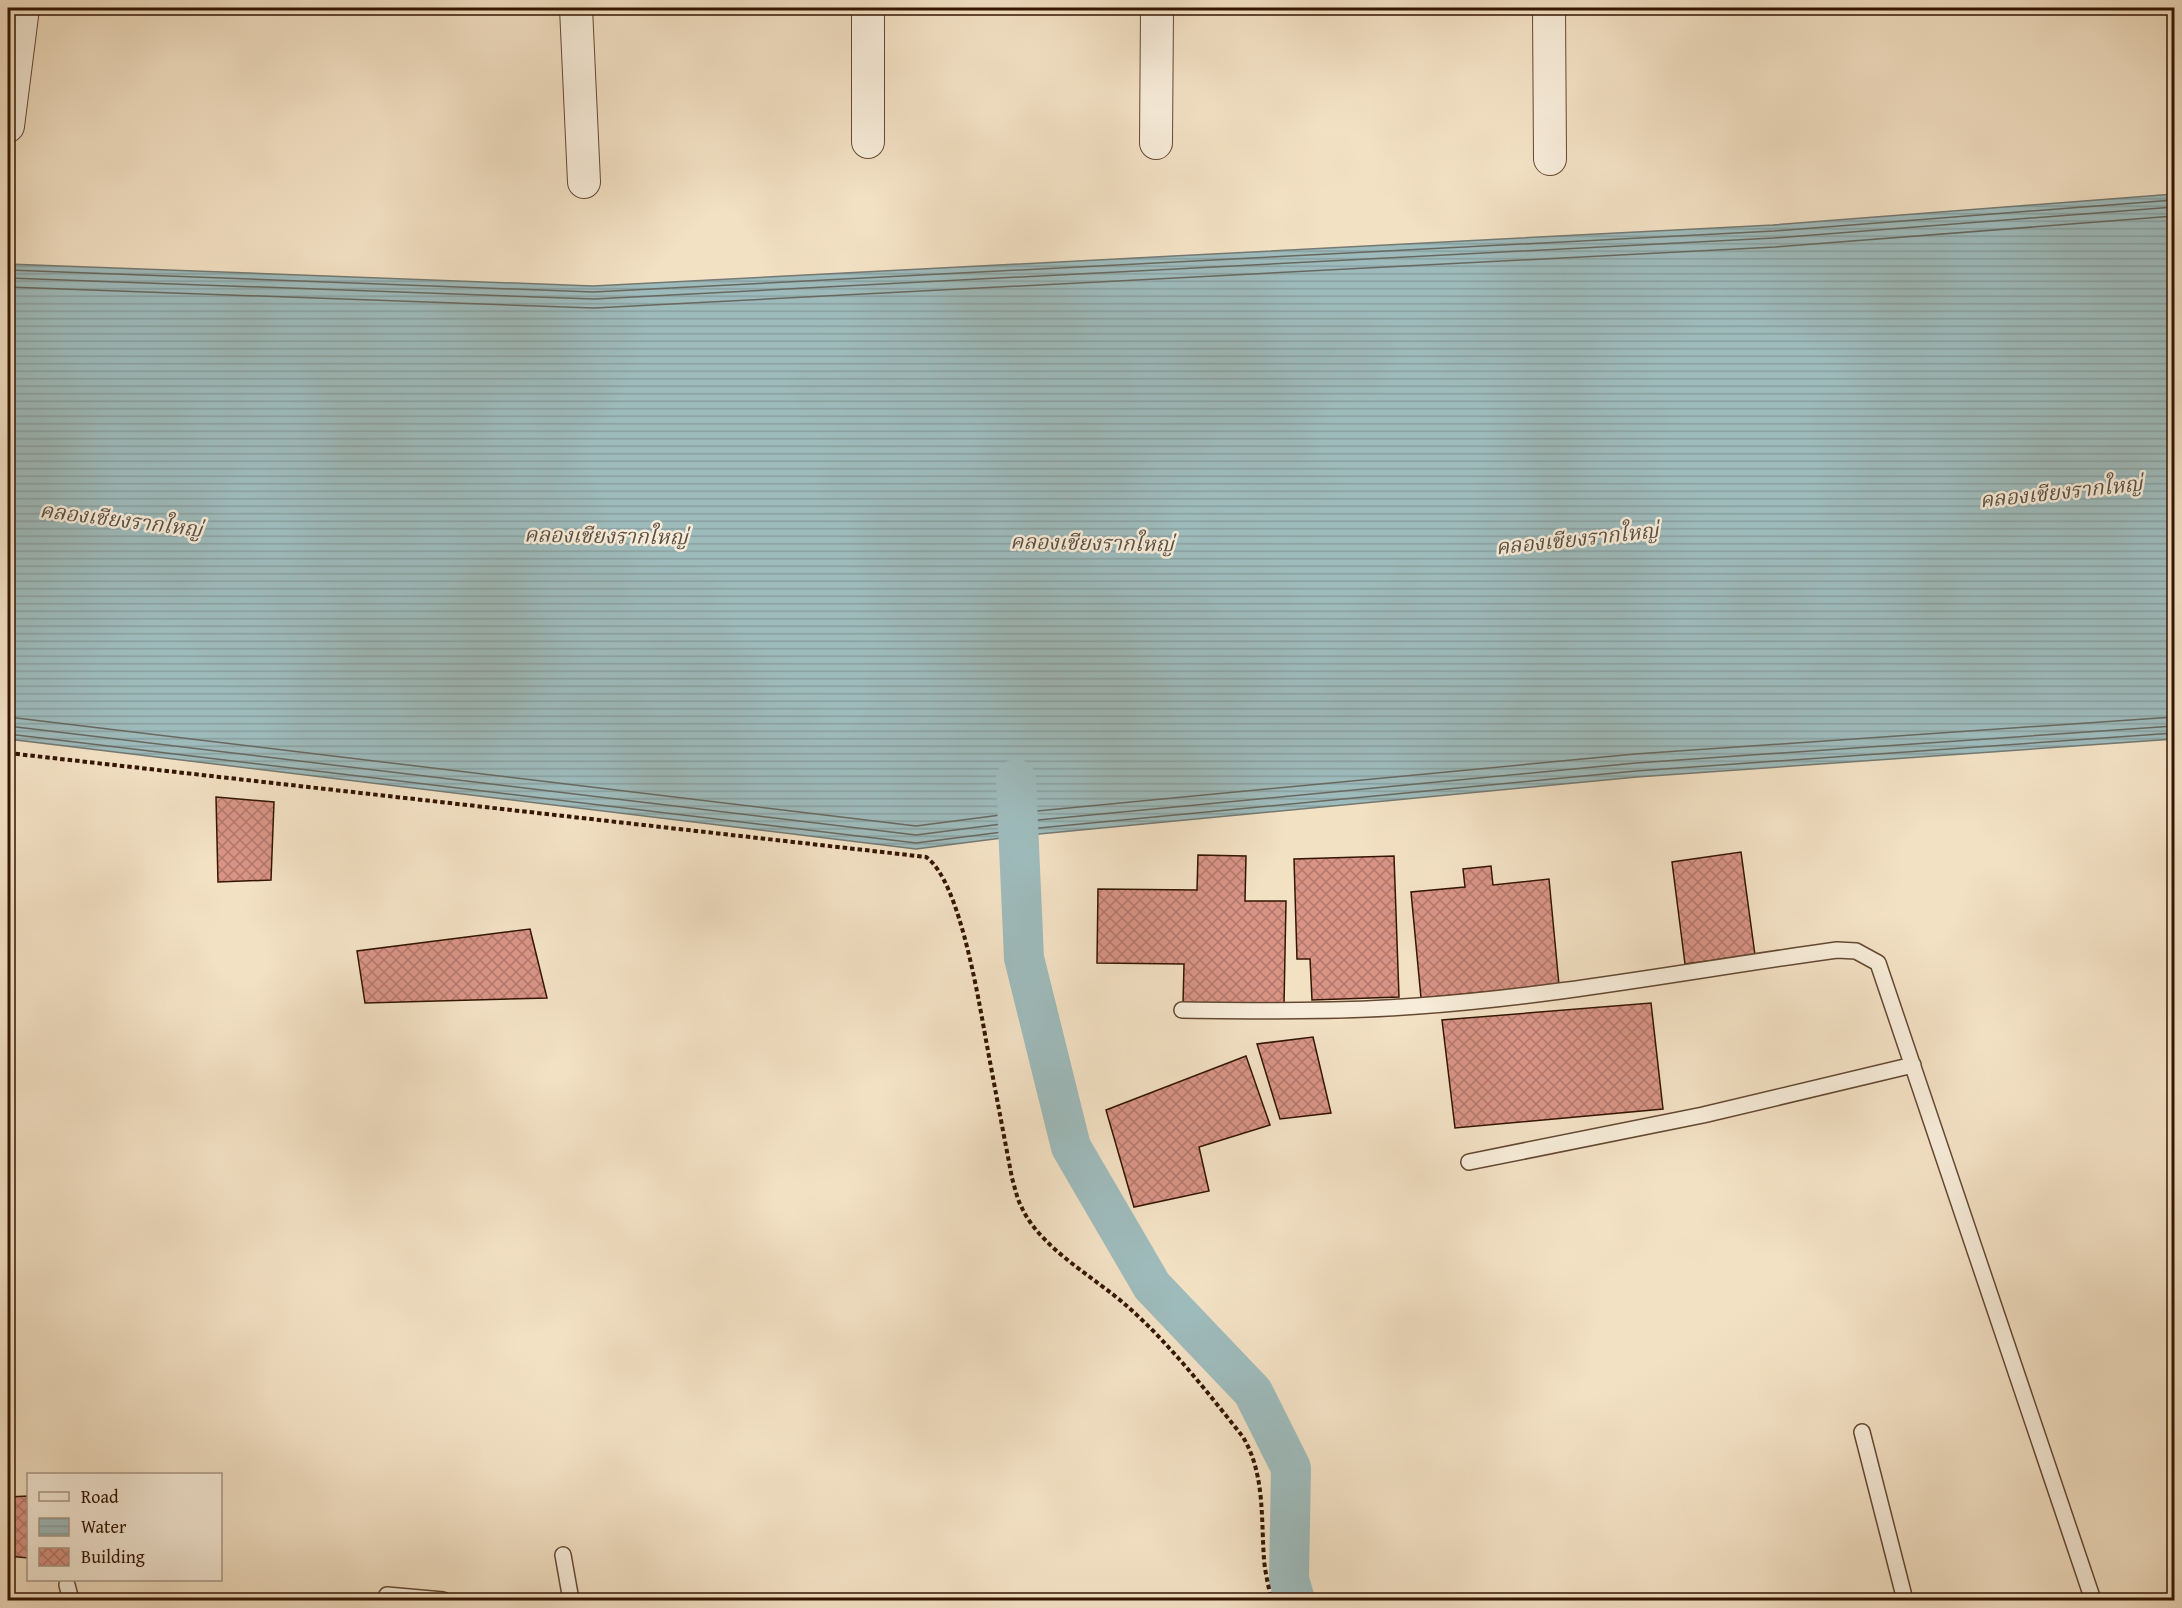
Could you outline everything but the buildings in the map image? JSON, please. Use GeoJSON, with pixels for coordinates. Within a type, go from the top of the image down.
{"type":"FeatureCollection","features":[{"type":"Feature","properties":{"kind":"street"},"geometry":{"type":"LineString","coordinates":[[8,126],[23,8]]}},
{"type":"Feature","properties":{"kind":"street"},"geometry":{"type":"LineString","coordinates":[[576,8],[584,182]]}},
{"type":"Feature","properties":{"kind":"street"},"geometry":{"type":"LineString","coordinates":[[868,8],[868,142]]}},
{"type":"Feature","properties":{"kind":"street"},"geometry":{"type":"LineString","coordinates":[[1156,143],[1157,8]]}},
{"type":"Feature","properties":{"kind":"street"},"geometry":{"type":"LineString","coordinates":[[1549,8],[1550,159]]}},
{"type":"Feature","properties":{"kind":"lane"},"geometry":{"type":"LineString","coordinates":[[1182,1011],[1307,1012],[1421,1006],[1667,976],[1837,950],[1856,951],[1878,963],[2093,1600]]}},
{"type":"Feature","properties":{"kind":"lane"},"geometry":{"type":"LineString","coordinates":[[1469,1162],[1702,1115],[1913,1065]]}},
{"type":"Feature","properties":{"kind":"lane"},"geometry":{"type":"LineString","coordinates":[[1862,1432],[1905,1600]]}},
{"type":"Feature","properties":{"kind":"lane"},"geometry":{"type":"LineString","coordinates":[[563,1555],[571,1600]]}},
{"type":"Feature","properties":{"kind":"lane"},"geometry":{"type":"LineString","coordinates":[[67,1585],[70,1600]]}},
{"type":"Feature","properties":{"kind":"lane"},"geometry":{"type":"LineString","coordinates":[[387,1595],[443,1600]]}},
{"type":"Feature","properties":{"kind":"path"},"geometry":{"type":"LineString","coordinates":[[8,753],[926,857],[933,862],[945,881],[961,925],[975,982],[1012,1178],[1022,1209],[1035,1228],[1056,1249],[1128,1307],[1176,1357],[1243,1437],[1256,1464],[1264,1522],[1264,1561],[1272,1600]]}},
{"type":"Feature","properties":{"kind":"water","name":"คลองเชียงรากใหญ่"},"geometry":{"type":"Polygon","coordinates":[[[2174,194],[2174,739],[1637,777],[1018,836],[916,849],[8,739],[8,264],[593,286],[1773,225],[2174,194]]]}},
{"type":"Feature","properties":{"kind":"waterway"},"geometry":{"type":"LineString","coordinates":[[1016,779],[1024,958],[1071,1147],[1152,1286],[1253,1392],[1291,1468],[1289,1579],[1295,1600]]}}]}
